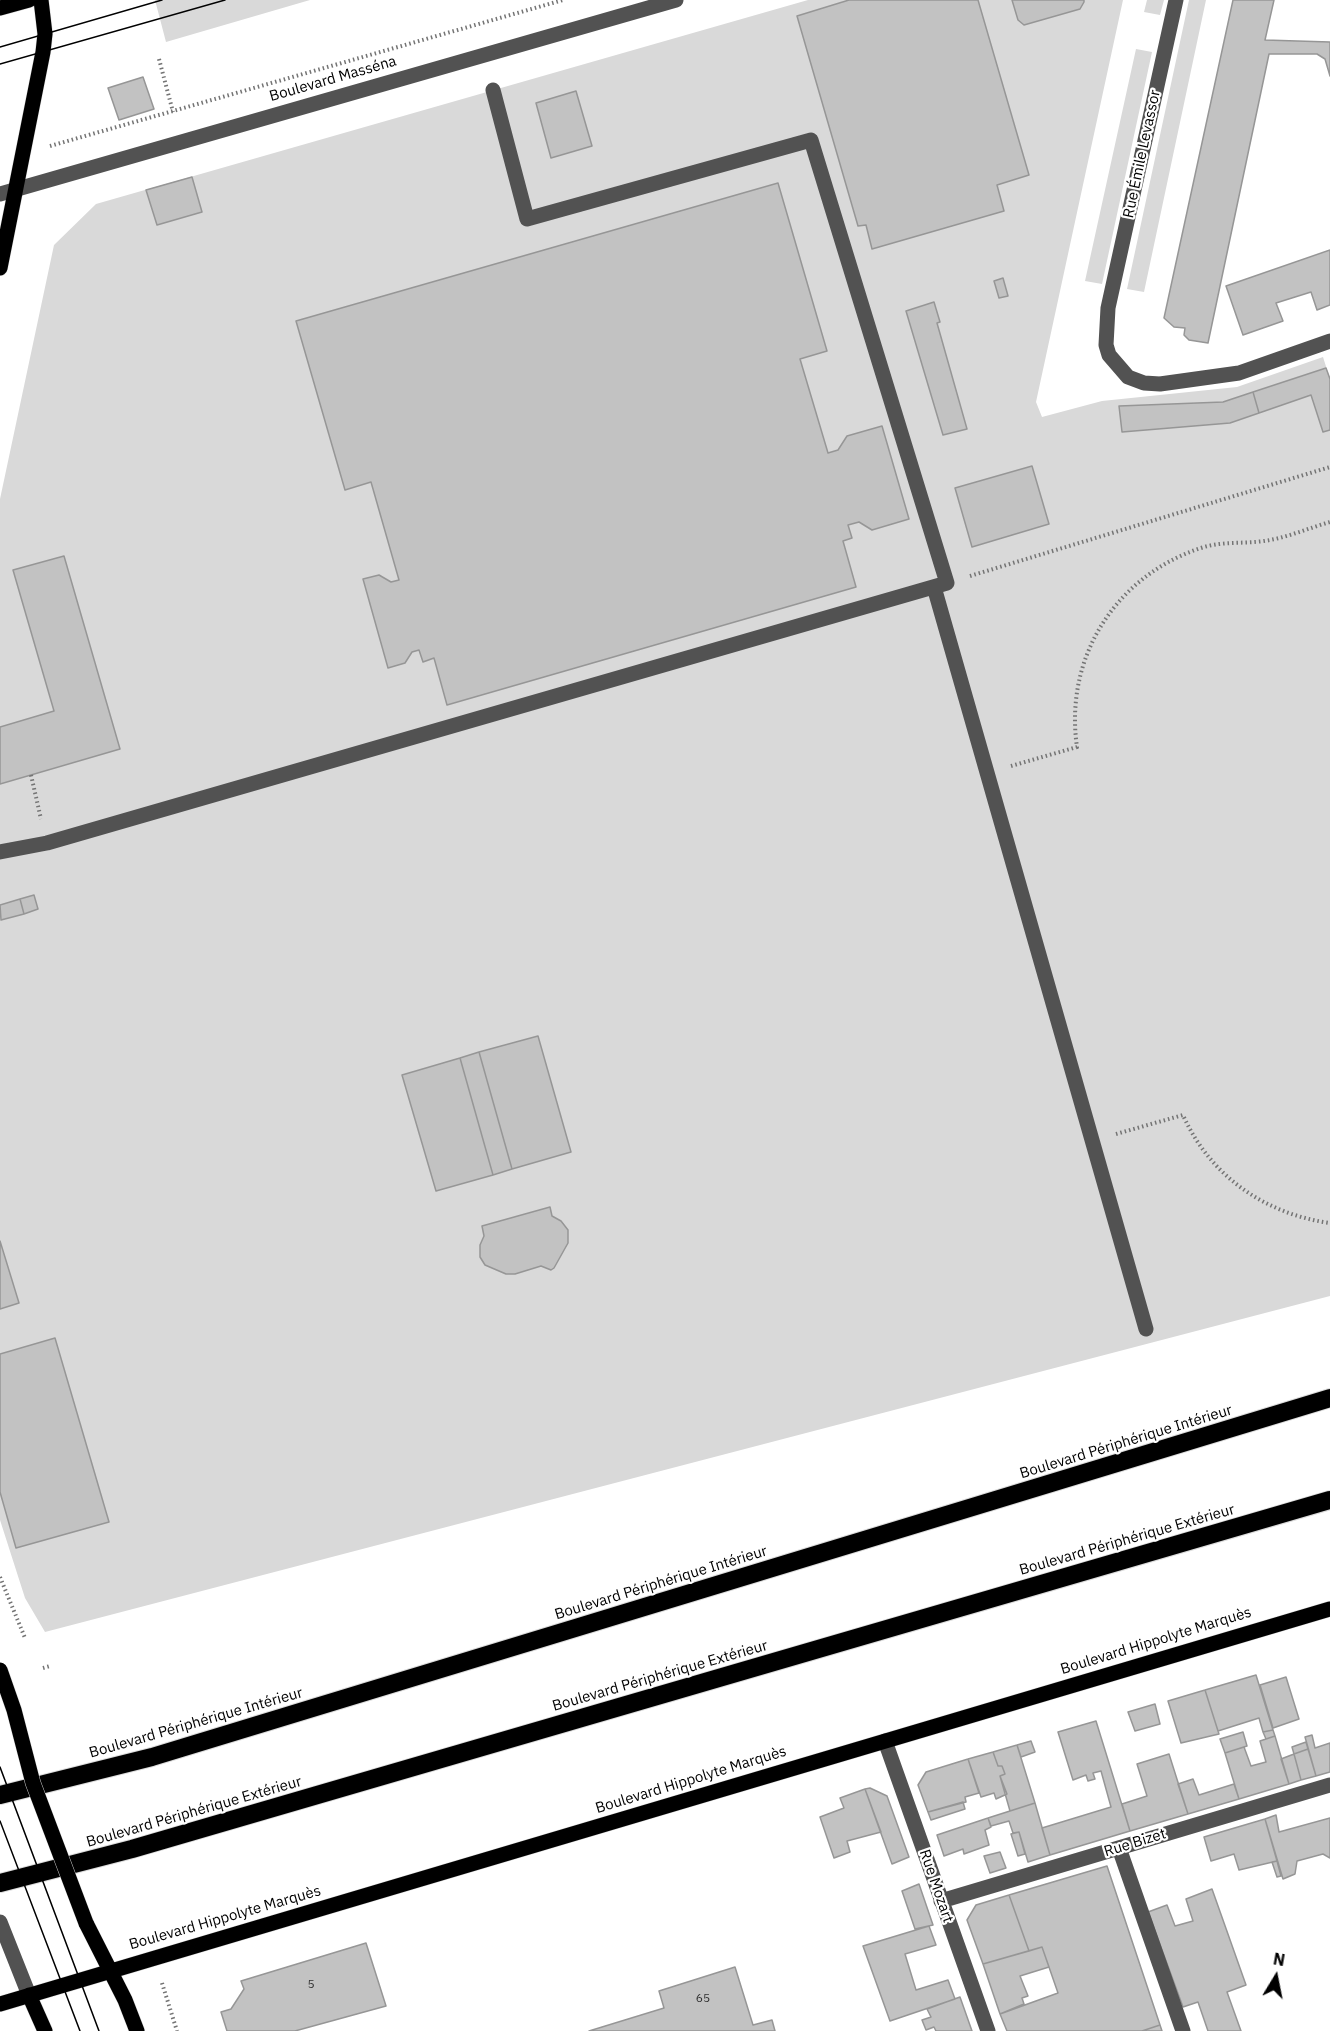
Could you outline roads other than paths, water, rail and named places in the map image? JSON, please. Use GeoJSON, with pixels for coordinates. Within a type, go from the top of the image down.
{"type":"FeatureCollection","features":[{"type":"Feature","properties":{"kind":"highway","name":"Boulevard Périphérique Intérieur"},"geometry":{"type":"LineString","coordinates":[[0,1795],[152,1757],[1330,1398]]}},
{"type":"Feature","properties":{"kind":"highway","name":"Boulevard Périphérique Extérieur"},"geometry":{"type":"LineString","coordinates":[[0,1884],[132,1849],[1330,1500]]}},
{"type":"Feature","properties":{"kind":"main road"},"geometry":{"type":"LineString","coordinates":[[0,8],[29,0]]}},
{"type":"Feature","properties":{"kind":"main road"},"geometry":{"type":"LineString","coordinates":[[0,268],[43,52],[45,34],[41,0]]}},
{"type":"Feature","properties":{"kind":"main road","name":"Boulevard Hippolyte Marquès"},"geometry":{"type":"LineString","coordinates":[[0,2004],[1330,1609]]}},
{"type":"Feature","properties":{"kind":"main road"},"geometry":{"type":"LineString","coordinates":[[0,1670],[14,1710],[33,1783],[86,1923],[137,2031]]}},
{"type":"Feature","properties":{"kind":"main road"},"geometry":{"type":"LineString","coordinates":[[29,1995],[45,2031]]}},
{"type":"Feature","properties":{"kind":"street","name":"Boulevard Masséna"},"geometry":{"type":"LineString","coordinates":[[0,194],[676,0]]}},
{"type":"Feature","properties":{"kind":"street","name":"Rue Émile Levassor"},"geometry":{"type":"LineString","coordinates":[[1176,0],[1108,308],[1106,345],[1109,355],[1128,377],[1144,383],[1160,384],[1239,373],[1330,341]]}},
{"type":"Feature","properties":{"kind":"street"},"geometry":{"type":"LineString","coordinates":[[493,90],[528,219],[811,140],[940,585],[987,773],[1146,1329]]}},
{"type":"Feature","properties":{"kind":"street"},"geometry":{"type":"LineString","coordinates":[[0,852],[47,843],[940,585]]}},
{"type":"Feature","properties":{"kind":"street","name":"Rue Mozart"},"geometry":{"type":"LineString","coordinates":[[885,1741],[988,2031]]}},
{"type":"Feature","properties":{"kind":"street","name":"Rue Bizet"},"geometry":{"type":"LineString","coordinates":[[941,1901],[1330,1785]]}},
{"type":"Feature","properties":{"kind":"street"},"geometry":{"type":"LineString","coordinates":[[1119,1848],[1183,2031]]}},
{"type":"Feature","properties":{"kind":"street"},"geometry":{"type":"LineString","coordinates":[[0,1923],[29,1995]]}},
{"type":"Feature","properties":{"kind":"tram line"},"geometry":{"type":"LineString","coordinates":[[0,47],[162,0]]}},
{"type":"Feature","properties":{"kind":"tram line"},"geometry":{"type":"LineString","coordinates":[[0,64],[225,0]]}},
{"type":"Feature","properties":{"kind":"tram line"},"geometry":{"type":"LineString","coordinates":[[0,1767],[99,2031]]}},
{"type":"Feature","properties":{"kind":"tram line"},"geometry":{"type":"LineString","coordinates":[[0,1821],[80,2031]]}}]}
